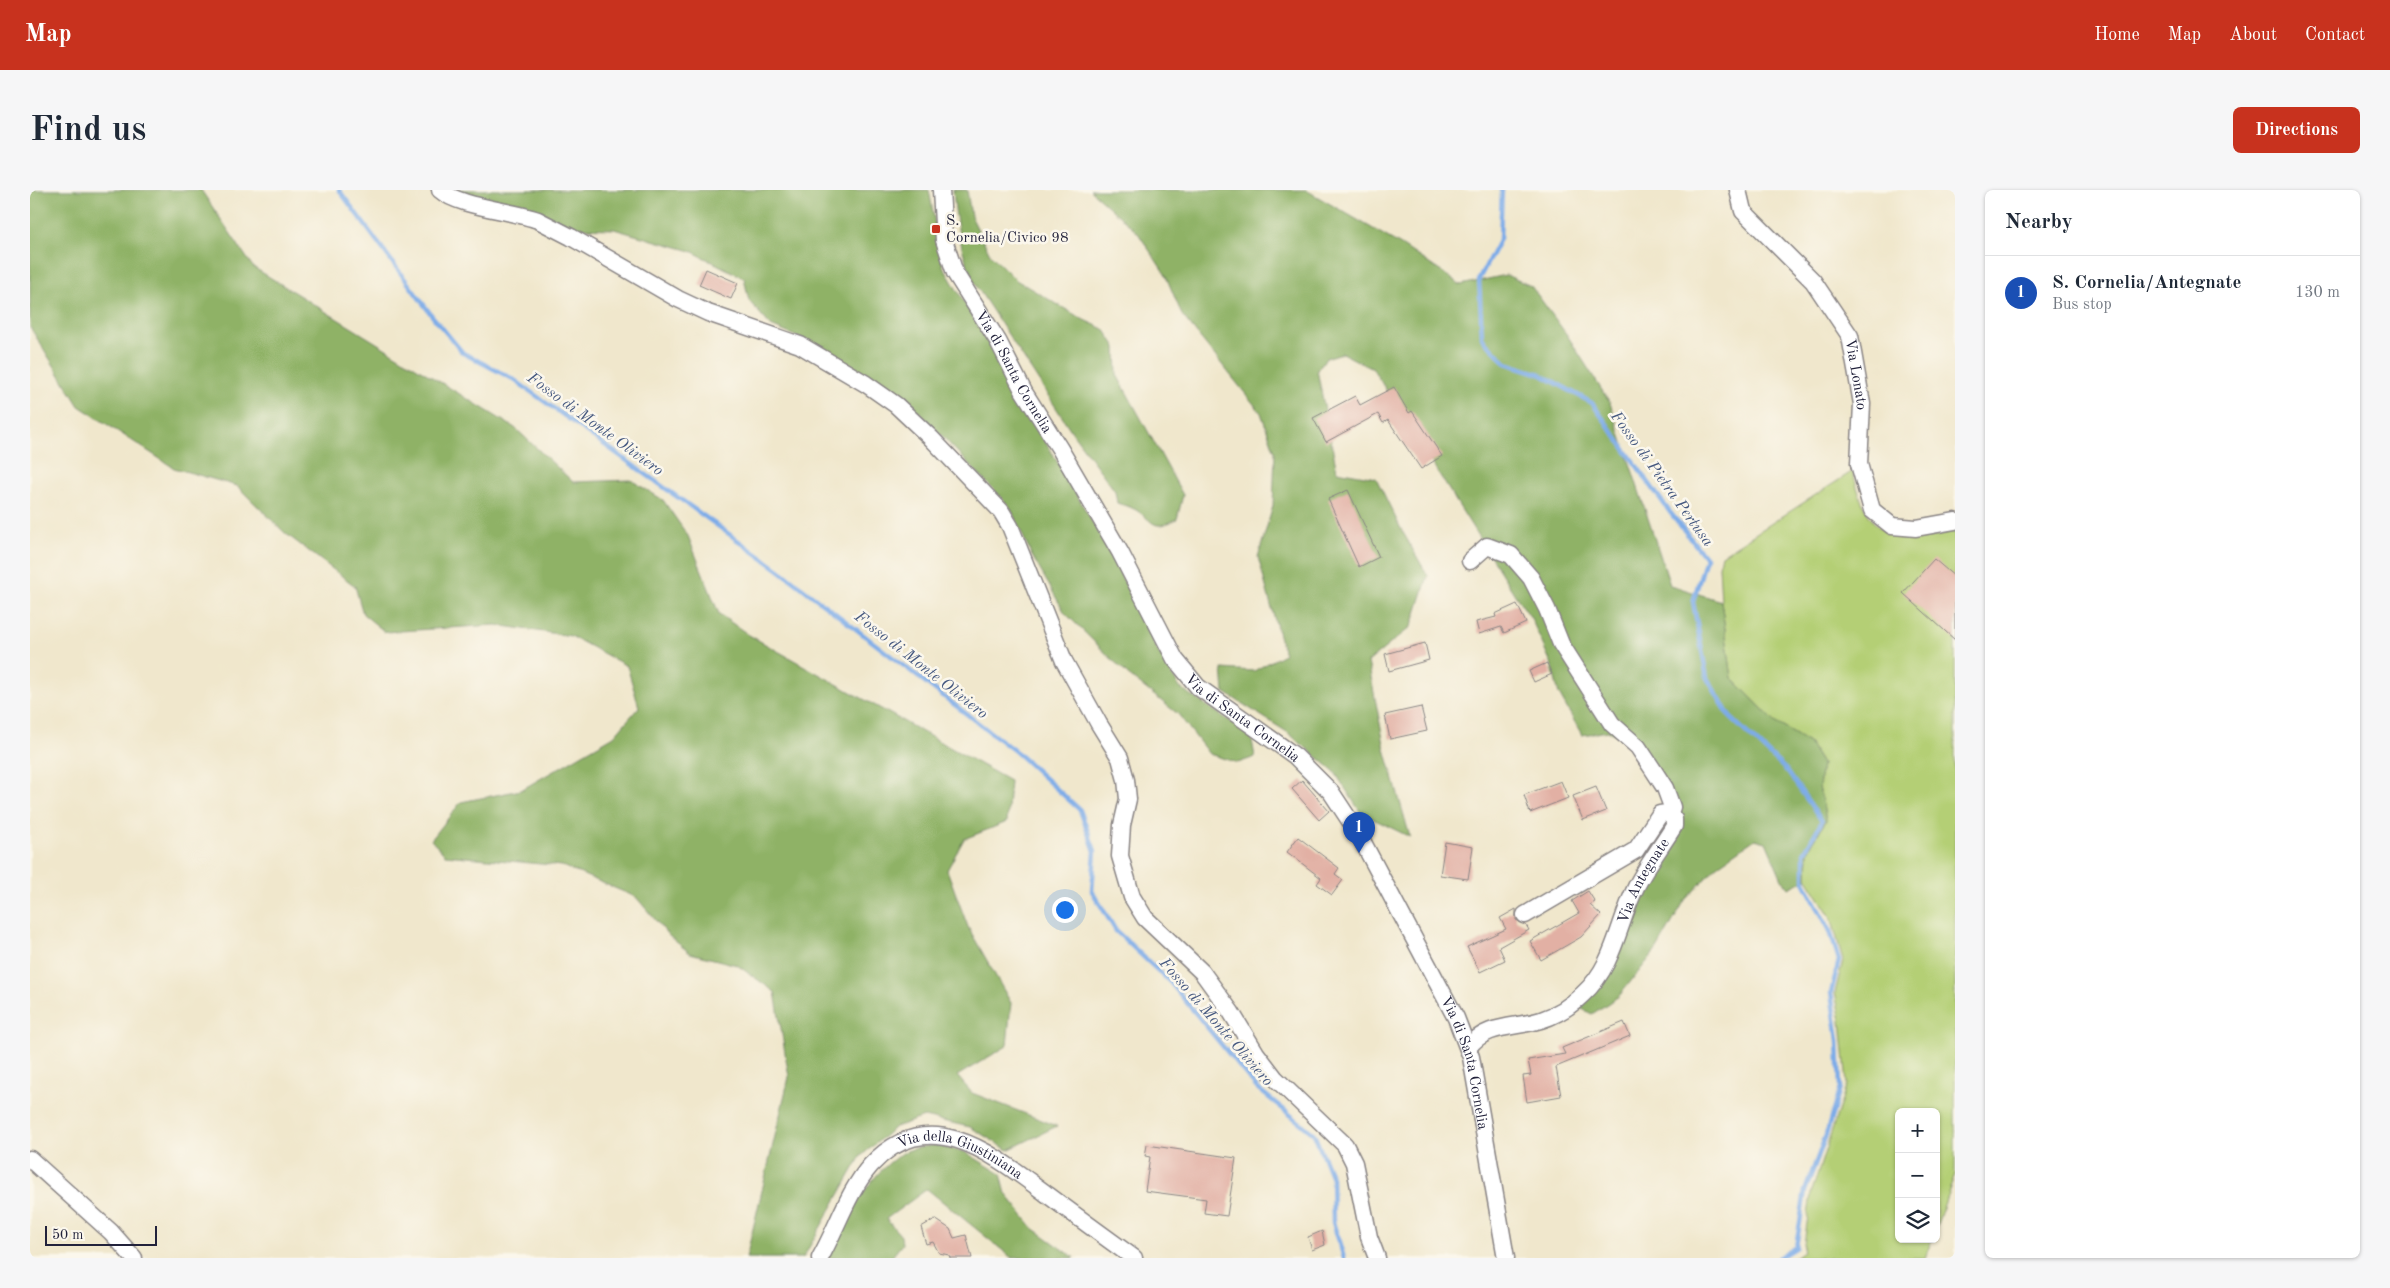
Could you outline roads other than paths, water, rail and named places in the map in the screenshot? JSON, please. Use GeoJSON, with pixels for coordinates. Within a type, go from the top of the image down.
{"type":"FeatureCollection","features":[{"type":"Feature","properties":{"kind":"street"},"geometry":{"type":"LineString","coordinates":[[440,190],[458,200],[518,213],[538,220],[708,313],[800,344],[866,384],[896,405],[931,438],[1001,511],[1010,526],[1064,661],[1098,724],[1120,758],[1126,780],[1128,799],[1122,825],[1120,856],[1132,897],[1145,918],[1202,972],[1275,1078],[1345,1146],[1354,1163],[1370,1237],[1377,1258]]}},
{"type":"Feature","properties":{"kind":"street","name":"Via di Santa Cornelia"},"geometry":{"type":"LineString","coordinates":[[941,190],[944,240],[955,273],[998,341],[1024,392],[1060,449],[1120,552],[1175,659],[1198,687],[1295,756],[1331,792],[1368,853],[1456,1018],[1469,1047],[1489,1151],[1506,1258]]}},
{"type":"Feature","properties":{"kind":"street","name":"Via Lonato"},"geometry":{"type":"LineString","coordinates":[[1738,190],[1742,210],[1813,281],[1850,336],[1862,404],[1859,464],[1872,510],[1892,526],[1916,528],[1955,521]]}},
{"type":"Feature","properties":{"kind":"street"},"geometry":{"type":"LineString","coordinates":[[1470,561],[1487,546],[1511,555],[1530,578],[1547,609],[1561,644],[1585,682],[1612,724],[1638,747],[1664,788],[1671,803],[1669,814]]}},
{"type":"Feature","properties":{"kind":"street","name":"Via Antegnate"},"geometry":{"type":"LineString","coordinates":[[1469,1047],[1483,1033],[1542,1020],[1556,1014],[1568,1007],[1590,988],[1614,950],[1626,909],[1637,885],[1674,826],[1675,820],[1669,814],[1663,813],[1658,816],[1647,836],[1636,850],[1525,915]]}},
{"type":"Feature","properties":{"kind":"street","name":"Via della Giustiniana"},"geometry":{"type":"LineString","coordinates":[[820,1258],[856,1188],[871,1166],[895,1146],[910,1139],[929,1135],[961,1140],[995,1157],[1134,1258]]}},
{"type":"Feature","properties":{"kind":"street"},"geometry":{"type":"LineString","coordinates":[[30,1159],[111,1232],[134,1258]]}},
{"type":"Feature","properties":{"kind":"waterway","name":"Fosso di Monte Oliviero"},"geometry":{"type":"LineString","coordinates":[[339,190],[433,317],[463,353],[513,379],[779,570],[1016,752],[1080,810],[1095,851],[1092,891],[1116,931],[1170,982],[1257,1088],[1314,1134],[1332,1178],[1333,1222],[1344,1258]]}},
{"type":"Feature","properties":{"kind":"waterway","name":"Fosso di Pietra Pertusa"},"geometry":{"type":"LineString","coordinates":[[1502,190],[1500,239],[1479,279],[1482,338],[1506,363],[1540,374],[1592,403],[1669,511],[1706,558],[1693,602],[1707,678],[1730,717],[1787,771],[1822,821],[1804,853],[1804,882],[1830,931],[1839,960],[1831,993],[1838,1040],[1840,1088],[1826,1135],[1805,1191],[1796,1247],[1778,1258]]}},
{"type":"Feature","properties":{"kind":"place","name":"S. Cornelia/Civico 98"},"geometry":{"type":"Point","coordinates":[936,229]}},
{"type":"Feature","properties":{"kind":"place","name":"S. Cornelia/Antegnate"},"geometry":{"type":"Point","coordinates":[1359,853]}}]}
